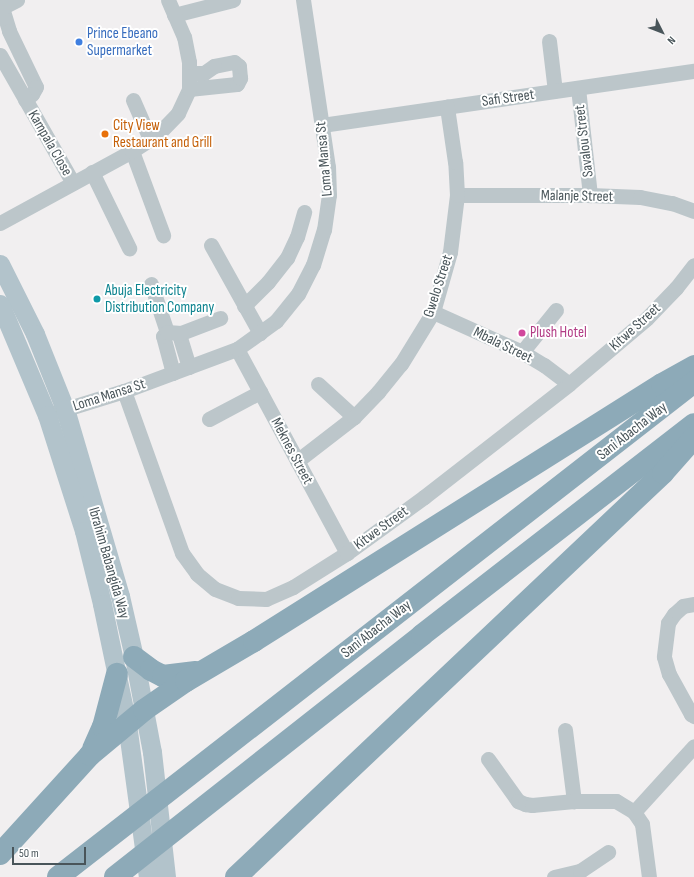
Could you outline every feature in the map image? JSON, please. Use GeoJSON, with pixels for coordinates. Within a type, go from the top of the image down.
{"type":"FeatureCollection","features":[{"type":"Feature","properties":{"kind":"highway"},"geometry":{"type":"LineString","coordinates":[[0,854],[90,755],[144,710],[205,670],[267,633],[662,384],[694,366]]}},
{"type":"Feature","properties":{"kind":"highway","name":"Sani Abacha Way"},"geometry":{"type":"LineString","coordinates":[[58,877],[694,382]]}},
{"type":"Feature","properties":{"kind":"highway"},"geometry":{"type":"LineString","coordinates":[[115,877],[694,424]]}},
{"type":"Feature","properties":{"kind":"highway"},"geometry":{"type":"LineString","coordinates":[[236,877],[663,474],[694,438]]}},
{"type":"Feature","properties":{"kind":"highway"},"geometry":{"type":"LineString","coordinates":[[134,657],[150,670],[163,676],[205,670]]}},
{"type":"Feature","properties":{"kind":"highway"},"geometry":{"type":"LineString","coordinates":[[90,755],[103,727],[117,674]]}},
{"type":"Feature","properties":{"kind":"main road","name":"Ibrahim Babangida Way"},"geometry":{"type":"LineString","coordinates":[[0,264],[35,334],[56,412],[102,604],[127,724],[148,877]]}},
{"type":"Feature","properties":{"kind":"main road","name":"Ibrahim Babangida Way"},"geometry":{"type":"LineString","coordinates":[[0,304],[56,412],[120,596],[134,657],[152,752],[166,877]]}},
{"type":"Feature","properties":{"kind":"street"},"geometry":{"type":"LineString","coordinates":[[17,0],[1,4],[9,32],[36,87],[36,90],[25,100]]}},
{"type":"Feature","properties":{"kind":"street","name":"Kampala Close"},"geometry":{"type":"LineString","coordinates":[[0,56],[73,183],[132,151],[157,135],[178,113],[189,88],[189,62],[184,37],[168,0]]}},
{"type":"Feature","properties":{"kind":"street"},"geometry":{"type":"LineString","coordinates":[[174,15],[200,4],[233,0]]}},
{"type":"Feature","properties":{"kind":"street","name":"Loma Mansa St"},"geometry":{"type":"LineString","coordinates":[[56,412],[124,391],[237,349],[276,321],[298,294],[313,265],[324,230],[328,195],[328,166],[303,0]]}},
{"type":"Feature","properties":{"kind":"street"},"geometry":{"type":"LineString","coordinates":[[549,41],[556,91]]}},
{"type":"Feature","properties":{"kind":"street"},"geometry":{"type":"LineString","coordinates":[[189,73],[204,73],[214,66],[234,62],[239,66],[240,78],[237,84],[189,88]]}},
{"type":"Feature","properties":{"kind":"street","name":"Safi Street"},"geometry":{"type":"LineString","coordinates":[[322,125],[694,71]]}},
{"type":"Feature","properties":{"kind":"street","name":"Savalou Street"},"geometry":{"type":"LineString","coordinates":[[578,88],[590,195]]}},
{"type":"Feature","properties":{"kind":"street"},"geometry":{"type":"LineString","coordinates":[[133,100],[150,139]]}},
{"type":"Feature","properties":{"kind":"street","name":"Gwelo Street"},"geometry":{"type":"LineString","coordinates":[[297,461],[354,417],[378,392],[401,364],[433,312],[450,252],[457,195],[455,162],[447,107]]}},
{"type":"Feature","properties":{"kind":"street"},"geometry":{"type":"LineString","coordinates":[[132,151],[163,235]]}},
{"type":"Feature","properties":{"kind":"street"},"geometry":{"type":"LineString","coordinates":[[92,172],[129,248]]}},
{"type":"Feature","properties":{"kind":"street"},"geometry":{"type":"LineString","coordinates":[[0,223],[73,183]]}},
{"type":"Feature","properties":{"kind":"street","name":"Malanje Street"},"geometry":{"type":"LineString","coordinates":[[457,195],[590,195],[640,197],[672,203],[694,211]]}},
{"type":"Feature","properties":{"kind":"street"},"geometry":{"type":"LineString","coordinates":[[244,306],[268,282],[287,258],[297,237],[304,212]]}},
{"type":"Feature","properties":{"kind":"street"},"geometry":{"type":"LineString","coordinates":[[211,245],[260,332]]}},
{"type":"Feature","properties":{"kind":"street","name":"Kitwe Street"},"geometry":{"type":"LineString","coordinates":[[124,391],[182,552],[197,574],[214,589],[238,598],[266,598],[293,587],[347,553],[424,497],[569,384],[647,318],[676,288],[694,265]]}},
{"type":"Feature","properties":{"kind":"street"},"geometry":{"type":"LineString","coordinates":[[151,284],[174,332],[179,335],[189,367]]}},
{"type":"Feature","properties":{"kind":"street"},"geometry":{"type":"LineString","coordinates":[[522,352],[556,310]]}},
{"type":"Feature","properties":{"kind":"street","name":"Mbala Street"},"geometry":{"type":"LineString","coordinates":[[433,312],[522,352],[544,365],[569,384]]}},
{"type":"Feature","properties":{"kind":"street"},"geometry":{"type":"LineString","coordinates":[[173,373],[163,336],[220,318]]}},
{"type":"Feature","properties":{"kind":"street","name":"Meknes Street"},"geometry":{"type":"LineString","coordinates":[[237,349],[347,553]]}},
{"type":"Feature","properties":{"kind":"street"},"geometry":{"type":"LineString","coordinates":[[318,384],[354,417]]}},
{"type":"Feature","properties":{"kind":"street"},"geometry":{"type":"LineString","coordinates":[[209,419],[260,392]]}},
{"type":"Feature","properties":{"kind":"street"},"geometry":{"type":"LineString","coordinates":[[694,604],[683,606],[674,614],[668,623],[664,657],[668,674],[691,714],[694,716]]}},
{"type":"Feature","properties":{"kind":"street"},"geometry":{"type":"LineString","coordinates":[[565,730],[574,801]]}},
{"type":"Feature","properties":{"kind":"street"},"geometry":{"type":"LineString","coordinates":[[634,812],[694,746]]}},
{"type":"Feature","properties":{"kind":"street"},"geometry":{"type":"LineString","coordinates":[[488,759],[518,801],[532,805],[574,801],[616,801],[634,812],[642,824],[649,877]]}},
{"type":"Feature","properties":{"kind":"street"},"geometry":{"type":"LineString","coordinates":[[554,877],[580,871],[608,852]]}},
{"type":"Feature","properties":{"kind":"place","name":"Prince Ebeano Supermarket"},"geometry":{"type":"Point","coordinates":[79,42]}},
{"type":"Feature","properties":{"kind":"place","name":"City View Restaurant and Grill"},"geometry":{"type":"Point","coordinates":[105,134]}},
{"type":"Feature","properties":{"kind":"place","name":"Abuja Electricity Distribution Company"},"geometry":{"type":"Point","coordinates":[97,299]}},
{"type":"Feature","properties":{"kind":"place","name":"Plush Hotel"},"geometry":{"type":"Point","coordinates":[522,333]}}]}
